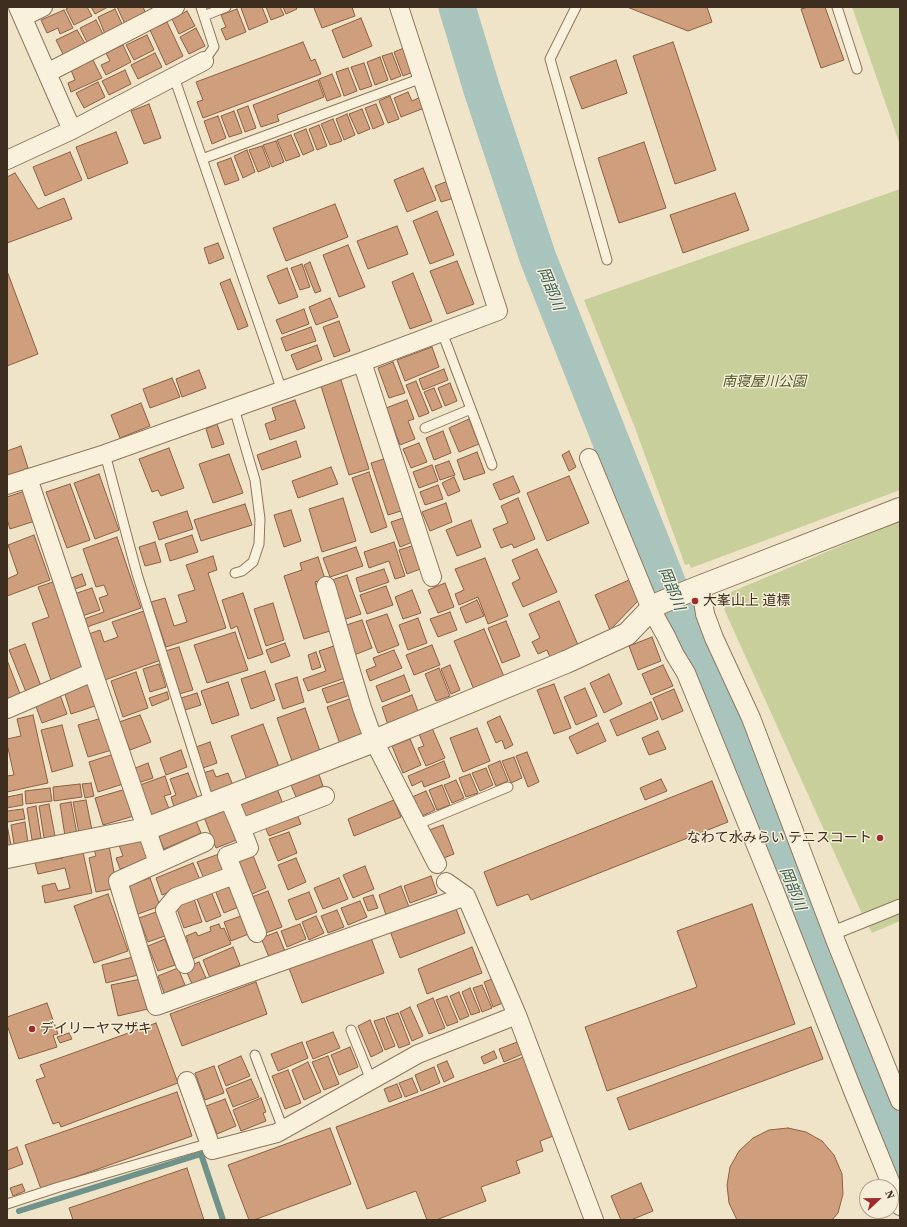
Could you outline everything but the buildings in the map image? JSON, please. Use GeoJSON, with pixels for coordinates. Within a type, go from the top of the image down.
{"type":"FeatureCollection","features":[{"type":"Feature","properties":{"kind":"street"},"geometry":{"type":"LineString","coordinates":[[43,7],[20,12],[72,130]]}},
{"type":"Feature","properties":{"kind":"street"},"geometry":{"type":"LineString","coordinates":[[47,73],[176,7]]}},
{"type":"Feature","properties":{"kind":"street"},"geometry":{"type":"LineString","coordinates":[[7,485],[105,454],[362,362],[498,311],[399,7]]}},
{"type":"Feature","properties":{"kind":"street"},"geometry":{"type":"LineString","coordinates":[[7,160],[72,130],[204,61]]}},
{"type":"Feature","properties":{"kind":"street"},"geometry":{"type":"LineString","coordinates":[[362,362],[432,577]]}},
{"type":"Feature","properties":{"kind":"street"},"geometry":{"type":"LineString","coordinates":[[589,458],[655,606],[666,636],[686,673],[900,1206]]}},
{"type":"Feature","properties":{"kind":"street"},"geometry":{"type":"LineString","coordinates":[[28,478],[158,863]]}},
{"type":"Feature","properties":{"kind":"street"},"geometry":{"type":"LineString","coordinates":[[7,857],[146,829],[374,741],[566,662],[627,634],[655,606],[694,589],[900,509]]}},
{"type":"Feature","properties":{"kind":"street"},"geometry":{"type":"LineString","coordinates":[[326,586],[348,663],[374,741],[437,864]]}},
{"type":"Feature","properties":{"kind":"street"},"geometry":{"type":"LineString","coordinates":[[694,589],[712,632],[752,718],[832,933],[900,1101]]}},
{"type":"Feature","properties":{"kind":"street"},"geometry":{"type":"LineString","coordinates":[[7,709],[93,672]]}},
{"type":"Feature","properties":{"kind":"street"},"geometry":{"type":"LineString","coordinates":[[241,828],[325,796]]}},
{"type":"Feature","properties":{"kind":"street"},"geometry":{"type":"LineString","coordinates":[[219,801],[241,828],[249,848],[227,856],[257,933]]}},
{"type":"Feature","properties":{"kind":"street"},"geometry":{"type":"LineString","coordinates":[[205,842],[118,880],[156,1006],[466,896]]}},
{"type":"Feature","properties":{"kind":"street"},"geometry":{"type":"LineString","coordinates":[[185,964],[165,910],[176,898],[234,875]]}},
{"type":"Feature","properties":{"kind":"street"},"geometry":{"type":"LineString","coordinates":[[446,882],[466,896],[517,1015],[594,1220]]}},
{"type":"Feature","properties":{"kind":"street"},"geometry":{"type":"LineString","coordinates":[[832,933],[900,906]]}},
{"type":"Feature","properties":{"kind":"street"},"geometry":{"type":"LineString","coordinates":[[187,1081],[212,1150],[277,1132],[418,1054],[517,1015]]}},
{"type":"Feature","properties":{"kind":"lane"},"geometry":{"type":"LineString","coordinates":[[204,61],[214,47],[203,11],[226,7]]}},
{"type":"Feature","properties":{"kind":"lane"},"geometry":{"type":"LineString","coordinates":[[576,7],[550,59],[607,260]]}},
{"type":"Feature","properties":{"kind":"lane"},"geometry":{"type":"LineString","coordinates":[[837,7],[857,69]]}},
{"type":"Feature","properties":{"kind":"lane"},"geometry":{"type":"LineString","coordinates":[[174,77],[282,391]]}},
{"type":"Feature","properties":{"kind":"lane"},"geometry":{"type":"LineString","coordinates":[[202,159],[422,78]]}},
{"type":"Feature","properties":{"kind":"lane"},"geometry":{"type":"LineString","coordinates":[[442,332],[492,465]]}},
{"type":"Feature","properties":{"kind":"lane"},"geometry":{"type":"LineString","coordinates":[[234,408],[255,480],[260,519],[260,544],[253,562],[242,571],[235,574]]}},
{"type":"Feature","properties":{"kind":"lane"},"geometry":{"type":"LineString","coordinates":[[426,428],[471,409]]}},
{"type":"Feature","properties":{"kind":"lane"},"geometry":{"type":"LineString","coordinates":[[105,454],[138,574],[219,801]]}},
{"type":"Feature","properties":{"kind":"lane"},"geometry":{"type":"LineString","coordinates":[[416,825],[508,787]]}},
{"type":"Feature","properties":{"kind":"lane"},"geometry":{"type":"LineString","coordinates":[[351,1030],[371,1080]]}},
{"type":"Feature","properties":{"kind":"lane"},"geometry":{"type":"LineString","coordinates":[[255,1055],[283,1129]]}},
{"type":"Feature","properties":{"kind":"lane"},"geometry":{"type":"LineString","coordinates":[[7,1204],[210,1143]]}},
{"type":"Feature","properties":{"kind":"green space"},"geometry":{"type":"Polygon","coordinates":[[[852,7],[900,7],[900,145],[852,7]]]}},
{"type":"Feature","properties":{"kind":"green space","name":"南寝屋川公園"},"geometry":{"type":"Polygon","coordinates":[[[900,189],[900,490],[691,568],[689,564],[685,565],[635,428],[584,300],[900,189]]]}},
{"type":"Feature","properties":{"kind":"green space"},"geometry":{"type":"Polygon","coordinates":[[[900,521],[900,921],[872,933],[724,609],[731,592],[900,521]]]}},
{"type":"Feature","properties":{"kind":"waterway","name":"岡部川"},"geometry":{"type":"LineString","coordinates":[[457,7],[482,90],[538,258],[694,650],[800,907],[900,1166]]}},
{"type":"Feature","properties":{"kind":"waterway"},"geometry":{"type":"LineString","coordinates":[[19,1211],[201,1154],[223,1220]]}},
{"type":"Feature","properties":{"kind":"place","name":"大峯山上 道標"},"geometry":{"type":"Point","coordinates":[695,601]}},
{"type":"Feature","properties":{"kind":"place","name":"なわて水みらい テニスコート"},"geometry":{"type":"Point","coordinates":[880,838]}},
{"type":"Feature","properties":{"kind":"place","name":"デイリーヤマザキ"},"geometry":{"type":"Point","coordinates":[32,1029]}}]}
